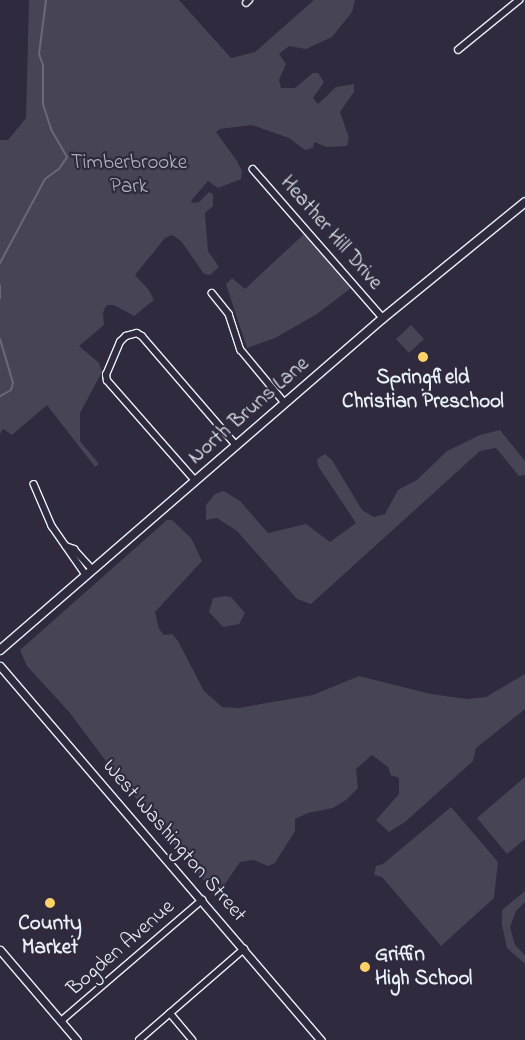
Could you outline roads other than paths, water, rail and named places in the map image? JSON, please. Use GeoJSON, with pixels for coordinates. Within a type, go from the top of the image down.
{"type":"FeatureCollection","features":[{"type":"Feature","properties":{"kind":"main road","name":"North Bruns Lane"},"geometry":{"type":"LineString","coordinates":[[0,650],[383,318],[525,202]]}},
{"type":"Feature","properties":{"kind":"street"},"geometry":{"type":"LineString","coordinates":[[458,50],[519,0]]}},
{"type":"Feature","properties":{"kind":"street","name":"Heather Hill Drive"},"geometry":{"type":"LineString","coordinates":[[253,169],[383,318]]}},
{"type":"Feature","properties":{"kind":"street"},"geometry":{"type":"LineString","coordinates":[[212,293],[229,314],[241,350],[285,403]]}},
{"type":"Feature","properties":{"kind":"street"},"geometry":{"type":"LineString","coordinates":[[195,481],[107,381],[106,375],[120,342],[132,334],[142,336],[236,445]]}},
{"type":"Feature","properties":{"kind":"street"},"geometry":{"type":"LineString","coordinates":[[34,484],[48,520],[66,546],[90,572]]}},
{"type":"Feature","properties":{"kind":"street","name":"West Washington Street"},"geometry":{"type":"LineString","coordinates":[[0,666],[321,1040]]}},
{"type":"Feature","properties":{"kind":"street","name":"Bogden Avenue"},"geometry":{"type":"LineString","coordinates":[[61,1021],[202,900]]}},
{"type":"Feature","properties":{"kind":"street"},"geometry":{"type":"LineString","coordinates":[[139,1040],[244,949]]}},
{"type":"Feature","properties":{"kind":"street"},"geometry":{"type":"LineString","coordinates":[[0,950],[76,1040]]}},
{"type":"Feature","properties":{"kind":"street"},"geometry":{"type":"LineString","coordinates":[[170,1013],[194,1040]]}},
{"type":"Feature","properties":{"kind":"waterway"},"geometry":{"type":"LineString","coordinates":[[0,263],[45,179],[59,169],[67,157],[51,129],[43,104],[43,65],[39,54],[46,0]]}},
{"type":"Feature","properties":{"kind":"waterway"},"geometry":{"type":"LineString","coordinates":[[0,285],[0,298]]}},
{"type":"Feature","properties":{"kind":"waterway"},"geometry":{"type":"LineString","coordinates":[[0,339],[13,383],[11,390],[0,396]]}},
{"type":"Feature","properties":{"kind":"place","name":"Springfield Christian Preschool"},"geometry":{"type":"Point","coordinates":[423,357]}},
{"type":"Feature","properties":{"kind":"place","name":"County Market"},"geometry":{"type":"Point","coordinates":[50,903]}},
{"type":"Feature","properties":{"kind":"place","name":"Griffin High School"},"geometry":{"type":"Point","coordinates":[365,967]}},
{"type":"Feature","properties":{"kind":"park label","name":"Timberbrooke Park"},"geometry":{"type":"Point","coordinates":[129,175]}}]}
